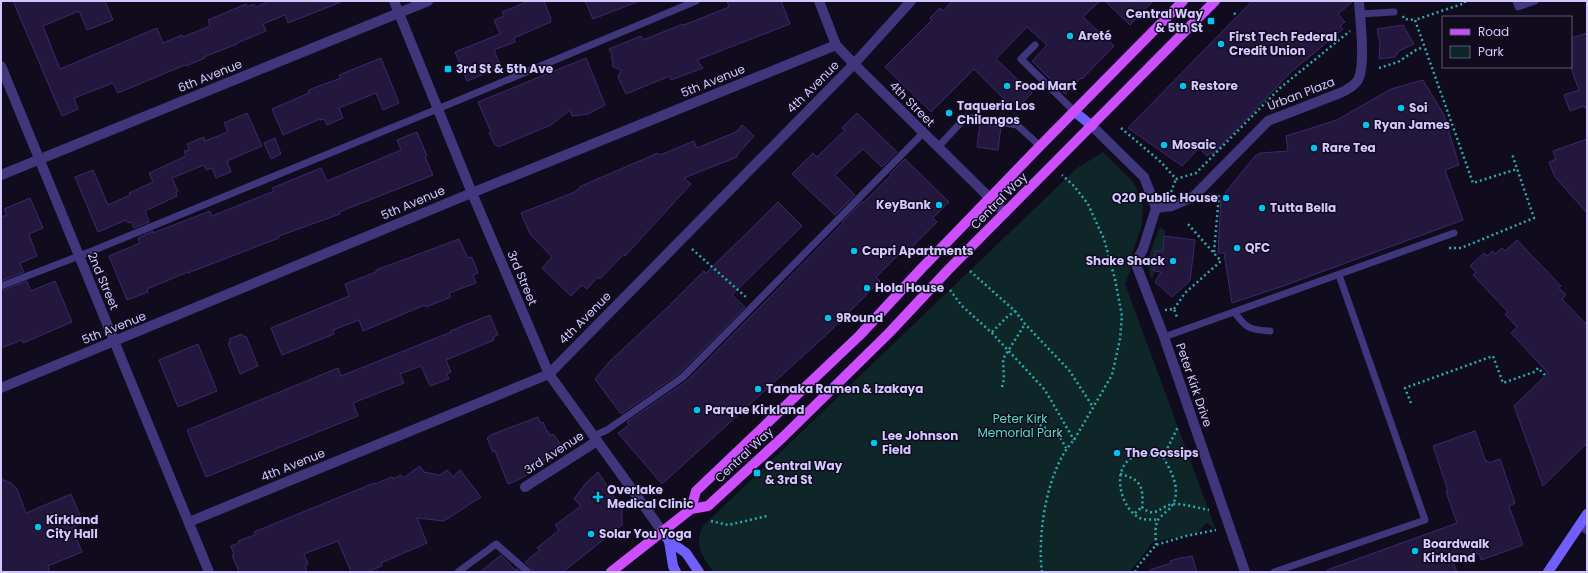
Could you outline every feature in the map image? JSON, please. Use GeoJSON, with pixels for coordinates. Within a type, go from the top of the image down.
{"type":"FeatureCollection","features":[{"type":"Feature","properties":{"kind":"main road","name":"Central Way"},"geometry":{"type":"LineString","coordinates":[[691,508],[696,491],[860,334],[1040,146],[1183,1]]}},
{"type":"Feature","properties":{"kind":"main road","name":"Central Way"},"geometry":{"type":"LineString","coordinates":[[611,572],[691,508],[708,506],[782,438],[889,333],[948,270],[1215,1]]}},
{"type":"Feature","properties":{"kind":"main road"},"geometry":{"type":"LineString","coordinates":[[1075,112],[1092,126]]}},
{"type":"Feature","properties":{"kind":"main road"},"geometry":{"type":"LineString","coordinates":[[1548,572],[1583,528],[1587,514]]}},
{"type":"Feature","properties":{"kind":"main road","name":"3rd Street"},"geometry":{"type":"LineString","coordinates":[[662,531],[669,541],[686,553],[699,572]]}},
{"type":"Feature","properties":{"kind":"main road","name":"3rd Street"},"geometry":{"type":"LineString","coordinates":[[669,541],[673,566],[676,572]]}},
{"type":"Feature","properties":{"kind":"street","name":"3rd Street"},"geometry":{"type":"LineString","coordinates":[[394,1],[472,193],[549,374],[662,531]]}},
{"type":"Feature","properties":{"kind":"street","name":"6th Avenue"},"geometry":{"type":"LineString","coordinates":[[1,175],[428,1]]}},
{"type":"Feature","properties":{"kind":"street","name":"4th Street"},"geometry":{"type":"LineString","coordinates":[[819,1],[836,45],[923,133],[1006,213]]}},
{"type":"Feature","properties":{"kind":"street","name":"4th Avenue"},"geometry":{"type":"LineString","coordinates":[[189,522],[549,374],[854,64],[911,1]]}},
{"type":"Feature","properties":{"kind":"street","name":"Urban Plaza"},"geometry":{"type":"LineString","coordinates":[[1156,208],[1172,206],[1193,197],[1268,121],[1340,94],[1351,88],[1358,80],[1361,69],[1362,55],[1359,1]]}},
{"type":"Feature","properties":{"kind":"street","name":"5th Avenue"},"geometry":{"type":"LineString","coordinates":[[1,388],[472,193],[836,45]]}},
{"type":"Feature","properties":{"kind":"street","name":"2nd Street"},"geometry":{"type":"LineString","coordinates":[[2,70],[40,159],[78,256],[209,572]]}},
{"type":"Feature","properties":{"kind":"street"},"geometry":{"type":"LineString","coordinates":[[1092,126],[1144,177],[1156,208]]}},
{"type":"Feature","properties":{"kind":"street","name":"Peter Kirk Drive"},"geometry":{"type":"LineString","coordinates":[[1156,208],[1143,249],[1137,260],[1137,267],[1164,337],[1245,572]]}},
{"type":"Feature","properties":{"kind":"street","name":"3rd Avenue"},"geometry":{"type":"LineString","coordinates":[[525,486],[573,455],[595,438]]}},
{"type":"Feature","properties":{"kind":"lane"},"geometry":{"type":"LineString","coordinates":[[1,286],[439,109],[696,1]]}},
{"type":"Feature","properties":{"kind":"lane"},"geometry":{"type":"LineString","coordinates":[[1516,1],[1518,7],[1535,1]]}},
{"type":"Feature","properties":{"kind":"lane"},"geometry":{"type":"LineString","coordinates":[[1360,14],[1394,12]]}},
{"type":"Feature","properties":{"kind":"lane"},"geometry":{"type":"LineString","coordinates":[[1035,45],[1021,59],[1075,112]]}},
{"type":"Feature","properties":{"kind":"lane"},"geometry":{"type":"LineString","coordinates":[[938,147],[966,117],[1017,125],[1040,146]]}},
{"type":"Feature","properties":{"kind":"lane"},"geometry":{"type":"LineString","coordinates":[[595,438],[683,377],[923,133]]}},
{"type":"Feature","properties":{"kind":"lane"},"geometry":{"type":"LineString","coordinates":[[1164,337],[1235,313],[1454,233]]}},
{"type":"Feature","properties":{"kind":"lane"},"geometry":{"type":"LineString","coordinates":[[1274,572],[1425,520],[1339,275]]}},
{"type":"Feature","properties":{"kind":"lane"},"geometry":{"type":"LineString","coordinates":[[1235,313],[1244,325],[1258,330],[1270,331]]}},
{"type":"Feature","properties":{"kind":"lane"},"geometry":{"type":"LineString","coordinates":[[458,572],[496,544],[528,572]]}},
{"type":"Feature","properties":{"kind":"path"},"geometry":{"type":"LineString","coordinates":[[1465,1],[1465,3],[1415,20],[1473,183],[1517,169]]}},
{"type":"Feature","properties":{"kind":"path"},"geometry":{"type":"LineString","coordinates":[[1234,13],[1237,16]]}},
{"type":"Feature","properties":{"kind":"path"},"geometry":{"type":"LineString","coordinates":[[1176,179],[1196,173],[1280,88],[1351,30]]}},
{"type":"Feature","properties":{"kind":"path"},"geometry":{"type":"LineString","coordinates":[[1379,68],[1398,62],[1416,50],[1424,47]]}},
{"type":"Feature","properties":{"kind":"path"},"geometry":{"type":"LineString","coordinates":[[1291,72],[1295,76]]}},
{"type":"Feature","properties":{"kind":"path"},"geometry":{"type":"LineString","coordinates":[[1121,128],[1161,162],[1176,179]]}},
{"type":"Feature","properties":{"kind":"path"},"geometry":{"type":"LineString","coordinates":[[1042,572],[1040,536],[1044,512],[1058,466],[1066,448],[1074,440],[1112,375],[1120,339],[1122,316],[1115,279],[1100,229],[1088,204],[1074,186],[1062,175]]}},
{"type":"Feature","properties":{"kind":"path"},"geometry":{"type":"LineString","coordinates":[[1171,192],[1176,179]]}},
{"type":"Feature","properties":{"kind":"path"},"geometry":{"type":"LineString","coordinates":[[1214,253],[1219,195]]}},
{"type":"Feature","properties":{"kind":"path"},"geometry":{"type":"LineString","coordinates":[[1165,310],[1174,309],[1185,293],[1221,261],[1188,223]]}},
{"type":"Feature","properties":{"kind":"path"},"geometry":{"type":"LineString","coordinates":[[692,249],[755,305]]}},
{"type":"Feature","properties":{"kind":"path"},"geometry":{"type":"LineString","coordinates":[[970,270],[1015,311],[1025,324],[1069,370],[1093,408]]}},
{"type":"Feature","properties":{"kind":"path"},"geometry":{"type":"LineString","coordinates":[[950,290],[962,306],[992,332],[1008,352],[1045,390],[1074,440]]}},
{"type":"Feature","properties":{"kind":"path"},"geometry":{"type":"LineString","coordinates":[[1174,309],[1177,317]]}},
{"type":"Feature","properties":{"kind":"path"},"geometry":{"type":"LineString","coordinates":[[992,332],[1015,311]]}},
{"type":"Feature","properties":{"kind":"path"},"geometry":{"type":"LineString","coordinates":[[1002,387],[1004,379],[1003,359],[1025,324]]}},
{"type":"Feature","properties":{"kind":"path"},"geometry":{"type":"LineString","coordinates":[[1411,403],[1405,388],[1493,356],[1503,383],[1534,372],[1538,368],[1546,376]]}},
{"type":"Feature","properties":{"kind":"path"},"geometry":{"type":"LineString","coordinates":[[1182,360],[1190,357]]}},
{"type":"Feature","properties":{"kind":"path"},"geometry":{"type":"LineString","coordinates":[[1026,419],[1058,435],[1066,448]]}},
{"type":"Feature","properties":{"kind":"path"},"geometry":{"type":"LineString","coordinates":[[1164,457],[1178,427]]}},
{"type":"Feature","properties":{"kind":"path"},"geometry":{"type":"LineString","coordinates":[[1158,520],[1142,519],[1135,513],[1124,498],[1120,485],[1120,474],[1124,464],[1136,456],[1153,455],[1164,457]]}},
{"type":"Feature","properties":{"kind":"path"},"geometry":{"type":"LineString","coordinates":[[1156,545],[1158,520],[1173,504],[1176,490],[1172,474],[1164,457]]}},
{"type":"Feature","properties":{"kind":"path"},"geometry":{"type":"LineString","coordinates":[[1120,474],[1132,477],[1139,484],[1143,495],[1142,507],[1135,513]]}},
{"type":"Feature","properties":{"kind":"path"},"geometry":{"type":"LineString","coordinates":[[1142,507],[1147,512],[1156,512],[1173,504],[1209,510]]}},
{"type":"Feature","properties":{"kind":"path"},"geometry":{"type":"LineString","coordinates":[[711,521],[728,525],[767,516]]}},
{"type":"Feature","properties":{"kind":"path"},"geometry":{"type":"LineString","coordinates":[[1135,572],[1138,566],[1156,545],[1186,536],[1216,530]]}},
{"type":"Feature","properties":{"kind":"green space","name":"Peter Kirk Memorial Park"},"geometry":{"type":"Polygon","coordinates":[[[1103,152],[1134,183],[1143,205],[1142,225],[1132,254],[1130,272],[1125,284],[1216,530],[1206,523],[1198,533],[1153,542],[1130,572],[713,572],[700,550],[699,538],[704,525],[1077,168],[1103,152]]]}},
{"type":"Feature","properties":{"kind":"green space"},"geometry":{"type":"Polygon","coordinates":[[[1160,227],[1165,231],[1163,251],[1154,271],[1153,278],[1151,278],[1149,271],[1149,258],[1160,227]]]}},
{"type":"Feature","properties":{"kind":"building"},"geometry":{"type":"Polygon","coordinates":[[[13,1],[105,1],[113,20],[87,30],[79,11],[43,26],[60,69],[157,28],[163,43],[182,35],[183,37],[210,26],[208,20],[246,4],[247,7],[254,4],[256,7],[270,1],[341,2],[288,23],[285,15],[263,24],[266,31],[186,66],[185,65],[118,93],[113,83],[74,98],[78,109],[62,116],[13,1]]]}},
{"type":"Feature","properties":{"kind":"building"},"geometry":{"type":"Polygon","coordinates":[[[529,1],[544,1],[551,22],[514,38],[515,42],[494,50],[501,67],[467,81],[455,52],[500,34],[494,20],[504,16],[502,12],[529,1]]]}},
{"type":"Feature","properties":{"kind":"building"},"geometry":{"type":"Polygon","coordinates":[[[585,1],[637,1],[637,2],[593,19],[585,1]]]}},
{"type":"Feature","properties":{"kind":"building"},"geometry":{"type":"Polygon","coordinates":[[[727,1],[781,1],[790,24],[697,60],[703,68],[671,80],[670,76],[626,94],[618,77],[621,70],[612,66],[613,62],[611,57],[613,57],[609,49],[641,36],[643,40],[729,7],[727,1]]]}},
{"type":"Feature","properties":{"kind":"building"},"geometry":{"type":"Polygon","coordinates":[[[952,1],[1100,1],[1083,17],[1114,46],[1065,94],[1032,61],[1047,45],[1027,27],[996,59],[1032,93],[1015,110],[974,69],[931,112],[885,67],[932,20],[930,18],[940,8],[943,11],[952,1]]]}},
{"type":"Feature","properties":{"kind":"building","name":"Areté"},"geometry":{"type":"Polygon","coordinates":[[[1105,1],[1153,1],[1130,25],[1105,1]]]}},
{"type":"Feature","properties":{"kind":"building"},"geometry":{"type":"Polygon","coordinates":[[[1252,1],[1353,1],[1338,14],[1345,22],[1340,26],[1343,29],[1291,72],[1213,154],[1211,153],[1207,156],[1199,148],[1182,166],[1128,128],[1252,1]]]}},
{"type":"Feature","properties":{"kind":"building"},"geometry":{"type":"Polygon","coordinates":[[[1403,25],[1414,44],[1399,51],[1395,57],[1379,59],[1380,43],[1377,29],[1403,25]]]}},
{"type":"Feature","properties":{"kind":"building"},"geometry":{"type":"Polygon","coordinates":[[[1587,33],[1587,108],[1584,106],[1570,111],[1564,95],[1579,90],[1571,68],[1572,38],[1587,33]]]}},
{"type":"Feature","properties":{"kind":"building"},"geometry":{"type":"Polygon","coordinates":[[[381,58],[399,103],[383,110],[376,93],[339,108],[343,118],[327,125],[324,119],[320,119],[283,135],[272,109],[309,93],[308,90],[341,78],[339,75],[381,58]]]}},
{"type":"Feature","properties":{"kind":"building"},"geometry":{"type":"Polygon","coordinates":[[[586,58],[605,105],[588,114],[572,116],[570,110],[551,125],[498,147],[494,143],[489,133],[491,132],[478,102],[586,58]]]}},
{"type":"Feature","properties":{"kind":"building"},"geometry":{"type":"Polygon","coordinates":[[[1423,80],[1444,115],[1459,165],[1445,170],[1463,220],[1283,286],[1232,303],[1224,253],[1218,253],[1221,198],[1255,156],[1260,153],[1288,151],[1286,136],[1337,120],[1391,89],[1423,80]]]}},
{"type":"Feature","properties":{"kind":"building"},"geometry":{"type":"Polygon","coordinates":[[[247,113],[262,146],[227,161],[231,172],[216,178],[212,168],[206,170],[204,165],[172,178],[178,191],[176,192],[177,196],[145,211],[149,222],[134,228],[131,222],[128,223],[126,220],[98,232],[75,177],[93,170],[108,205],[153,182],[149,173],[186,156],[184,151],[189,150],[187,144],[204,137],[205,141],[228,132],[224,123],[247,113]]]}},
{"type":"Feature","properties":{"kind":"building"},"geometry":{"type":"Polygon","coordinates":[[[857,113],[897,152],[882,167],[863,149],[835,175],[855,195],[835,215],[792,174],[813,153],[817,157],[845,130],[842,128],[857,113]]]}},
{"type":"Feature","properties":{"kind":"building"},"geometry":{"type":"Polygon","coordinates":[[[980,124],[1001,127],[998,150],[977,147],[980,124]]]}},
{"type":"Feature","properties":{"kind":"building"},"geometry":{"type":"Polygon","coordinates":[[[742,125],[754,136],[737,155],[737,157],[684,178],[691,184],[625,256],[624,254],[600,279],[598,277],[587,289],[582,285],[571,296],[542,268],[552,257],[530,234],[521,213],[575,192],[581,186],[658,153],[660,155],[694,141],[697,148],[736,132],[742,125]]]}},
{"type":"Feature","properties":{"kind":"building"},"geometry":{"type":"Polygon","coordinates":[[[417,132],[427,156],[425,157],[433,175],[339,212],[340,214],[188,272],[147,289],[148,292],[127,300],[109,256],[140,243],[138,238],[153,231],[153,233],[210,211],[212,216],[274,191],[272,188],[321,168],[327,181],[401,150],[397,140],[417,132]]]}},
{"type":"Feature","properties":{"kind":"building"},"geometry":{"type":"Polygon","coordinates":[[[275,138],[281,154],[271,159],[264,143],[275,138]]]}},
{"type":"Feature","properties":{"kind":"building"},"geometry":{"type":"Polygon","coordinates":[[[1587,139],[1587,213],[1555,177],[1549,162],[1556,159],[1553,151],[1587,139]]]}},
{"type":"Feature","properties":{"kind":"building"},"geometry":{"type":"Polygon","coordinates":[[[905,159],[949,202],[933,218],[937,222],[904,255],[901,252],[876,277],[880,281],[825,336],[662,484],[618,433],[629,425],[627,422],[687,381],[843,223],[842,222],[891,175],[890,174],[905,159]]]}},
{"type":"Feature","properties":{"kind":"building"},"geometry":{"type":"Polygon","coordinates":[[[30,198],[43,228],[29,234],[37,256],[20,263],[24,272],[1,281],[1,217],[7,215],[4,209],[30,198]]]}},
{"type":"Feature","properties":{"kind":"building"},"geometry":{"type":"Polygon","coordinates":[[[778,202],[802,226],[732,295],[745,307],[680,373],[621,414],[595,379],[610,361],[704,271],[706,273],[778,202]]]}},
{"type":"Feature","properties":{"kind":"building","name":"Shake Shack"},"geometry":{"type":"Polygon","coordinates":[[[1164,236],[1195,240],[1190,281],[1172,297],[1155,282],[1161,272],[1154,271],[1155,251],[1163,251],[1164,236]]]}},
{"type":"Feature","properties":{"kind":"building"},"geometry":{"type":"Polygon","coordinates":[[[459,239],[468,258],[472,257],[478,273],[473,275],[476,283],[449,293],[451,297],[426,307],[425,305],[363,331],[359,320],[333,330],[334,334],[282,355],[271,328],[349,296],[345,284],[376,272],[376,270],[459,239]]]}},
{"type":"Feature","properties":{"kind":"building"},"geometry":{"type":"Polygon","coordinates":[[[1517,240],[1561,286],[1559,288],[1566,295],[1562,299],[1587,325],[1587,443],[1543,486],[1514,406],[1548,373],[1511,333],[1517,327],[1505,314],[1508,312],[1473,275],[1476,272],[1470,266],[1484,253],[1487,256],[1493,251],[1495,254],[1502,248],[1505,251],[1517,240]]]}},
{"type":"Feature","properties":{"kind":"building"},"geometry":{"type":"Polygon","coordinates":[[[27,281],[31,291],[55,281],[72,322],[23,343],[22,340],[1,348],[1,291],[27,281]]]}},
{"type":"Feature","properties":{"kind":"building"},"geometry":{"type":"Polygon","coordinates":[[[490,315],[498,335],[493,337],[494,340],[446,360],[451,372],[447,374],[449,379],[430,386],[421,366],[400,374],[404,383],[353,403],[358,416],[206,477],[187,430],[338,368],[341,376],[490,315]]]}},
{"type":"Feature","properties":{"kind":"building"},"geometry":{"type":"Polygon","coordinates":[[[242,334],[244,337],[246,336],[258,366],[240,374],[228,343],[231,342],[229,339],[242,334]]]}},
{"type":"Feature","properties":{"kind":"building"},"geometry":{"type":"Polygon","coordinates":[[[198,344],[217,391],[178,407],[159,360],[198,344]]]}},
{"type":"Feature","properties":{"kind":"building"},"geometry":{"type":"Polygon","coordinates":[[[538,417],[540,423],[543,422],[550,436],[553,434],[565,450],[550,456],[551,458],[543,461],[544,463],[529,470],[530,473],[508,484],[495,451],[493,452],[487,438],[490,435],[538,417]]]}},
{"type":"Feature","properties":{"kind":"building"},"geometry":{"type":"Polygon","coordinates":[[[1475,431],[1486,462],[1488,461],[1489,463],[1500,459],[1515,503],[1509,506],[1523,545],[1481,560],[1479,553],[1453,562],[1457,572],[1327,572],[1327,570],[1457,523],[1446,492],[1448,491],[1433,446],[1475,431]]]}},
{"type":"Feature","properties":{"kind":"building"},"geometry":{"type":"Polygon","coordinates":[[[420,466],[424,472],[440,475],[447,470],[453,477],[460,470],[481,497],[444,521],[417,518],[427,543],[381,563],[382,566],[367,572],[351,572],[338,541],[304,554],[308,564],[305,566],[307,572],[239,572],[232,555],[234,555],[231,546],[239,543],[238,541],[255,535],[254,532],[374,483],[375,484],[392,477],[393,479],[401,475],[403,478],[420,466]]]}},
{"type":"Feature","properties":{"kind":"building"},"geometry":{"type":"Polygon","coordinates":[[[598,472],[622,509],[622,525],[563,572],[533,572],[525,562],[540,550],[537,548],[559,530],[555,525],[581,506],[574,499],[586,483],[598,472]]]}},
{"type":"Feature","properties":{"kind":"building","name":"Kirkland City Hall"},"geometry":{"type":"Polygon","coordinates":[[[1,479],[11,483],[17,489],[26,513],[71,494],[82,520],[74,524],[77,531],[74,532],[82,552],[48,566],[50,572],[1,572],[1,479]]]}},
{"type":"Feature","properties":{"kind":"building"},"geometry":{"type":"Polygon","coordinates":[[[501,555],[515,570],[517,569],[520,572],[480,572],[501,555]]]}},
{"type":"Feature","properties":{"kind":"building"},"geometry":{"type":"Polygon","coordinates":[[[1192,556],[1197,572],[1150,572],[1150,570],[1171,563],[1170,561],[1192,556]]]}},
{"type":"Feature","properties":{"kind":"place","name":"Central Way & 5th St"},"geometry":{"type":"Point","coordinates":[1211,21]}},
{"type":"Feature","properties":{"kind":"place","name":"Areté"},"geometry":{"type":"Point","coordinates":[1070,36]}},
{"type":"Feature","properties":{"kind":"place","name":"First Tech Federal Credit Union"},"geometry":{"type":"Point","coordinates":[1221,44]}},
{"type":"Feature","properties":{"kind":"place","name":"3rd St & 5th Ave"},"geometry":{"type":"Point","coordinates":[448,69]}},
{"type":"Feature","properties":{"kind":"place","name":"Food Mart"},"geometry":{"type":"Point","coordinates":[1007,86]}},
{"type":"Feature","properties":{"kind":"place","name":"Restore"},"geometry":{"type":"Point","coordinates":[1183,86]}},
{"type":"Feature","properties":{"kind":"place","name":"Soi"},"geometry":{"type":"Point","coordinates":[1401,108]}},
{"type":"Feature","properties":{"kind":"place","name":"Taqueria Los Chilangos"},"geometry":{"type":"Point","coordinates":[949,113]}},
{"type":"Feature","properties":{"kind":"place","name":"Ryan James"},"geometry":{"type":"Point","coordinates":[1366,125]}},
{"type":"Feature","properties":{"kind":"place","name":"Mosaic"},"geometry":{"type":"Point","coordinates":[1164,145]}},
{"type":"Feature","properties":{"kind":"place","name":"Rare Tea"},"geometry":{"type":"Point","coordinates":[1314,148]}},
{"type":"Feature","properties":{"kind":"place","name":"Q20 Public House"},"geometry":{"type":"Point","coordinates":[1226,198]}},
{"type":"Feature","properties":{"kind":"place","name":"KeyBank"},"geometry":{"type":"Point","coordinates":[939,205]}},
{"type":"Feature","properties":{"kind":"place","name":"Tutta Bella"},"geometry":{"type":"Point","coordinates":[1262,208]}},
{"type":"Feature","properties":{"kind":"place","name":"QFC"},"geometry":{"type":"Point","coordinates":[1237,248]}},
{"type":"Feature","properties":{"kind":"place","name":"Capri Apartments"},"geometry":{"type":"Point","coordinates":[854,251]}},
{"type":"Feature","properties":{"kind":"place","name":"Shake Shack"},"geometry":{"type":"Point","coordinates":[1173,261]}},
{"type":"Feature","properties":{"kind":"place","name":"Hola House"},"geometry":{"type":"Point","coordinates":[867,288]}},
{"type":"Feature","properties":{"kind":"place","name":"9Round"},"geometry":{"type":"Point","coordinates":[828,318]}},
{"type":"Feature","properties":{"kind":"place","name":"Tanaka Ramen & Izakaya"},"geometry":{"type":"Point","coordinates":[758,389]}},
{"type":"Feature","properties":{"kind":"place","name":"Parque Kirkland"},"geometry":{"type":"Point","coordinates":[697,410]}},
{"type":"Feature","properties":{"kind":"place","name":"Lee Johnson Field"},"geometry":{"type":"Point","coordinates":[874,443]}},
{"type":"Feature","properties":{"kind":"place","name":"The Gossips"},"geometry":{"type":"Point","coordinates":[1117,453]}},
{"type":"Feature","properties":{"kind":"place","name":"Central Way & 3rd St"},"geometry":{"type":"Point","coordinates":[757,473]}},
{"type":"Feature","properties":{"kind":"place","name":"Overlake Medical Clinic"},"geometry":{"type":"Point","coordinates":[598,497]}},
{"type":"Feature","properties":{"kind":"place","name":"Kirkland City Hall"},"geometry":{"type":"Point","coordinates":[38,527]}},
{"type":"Feature","properties":{"kind":"place","name":"Solar You Yoga"},"geometry":{"type":"Point","coordinates":[591,534]}},
{"type":"Feature","properties":{"kind":"place","name":"Boardwalk Kirkland"},"geometry":{"type":"Point","coordinates":[1415,551]}}]}
